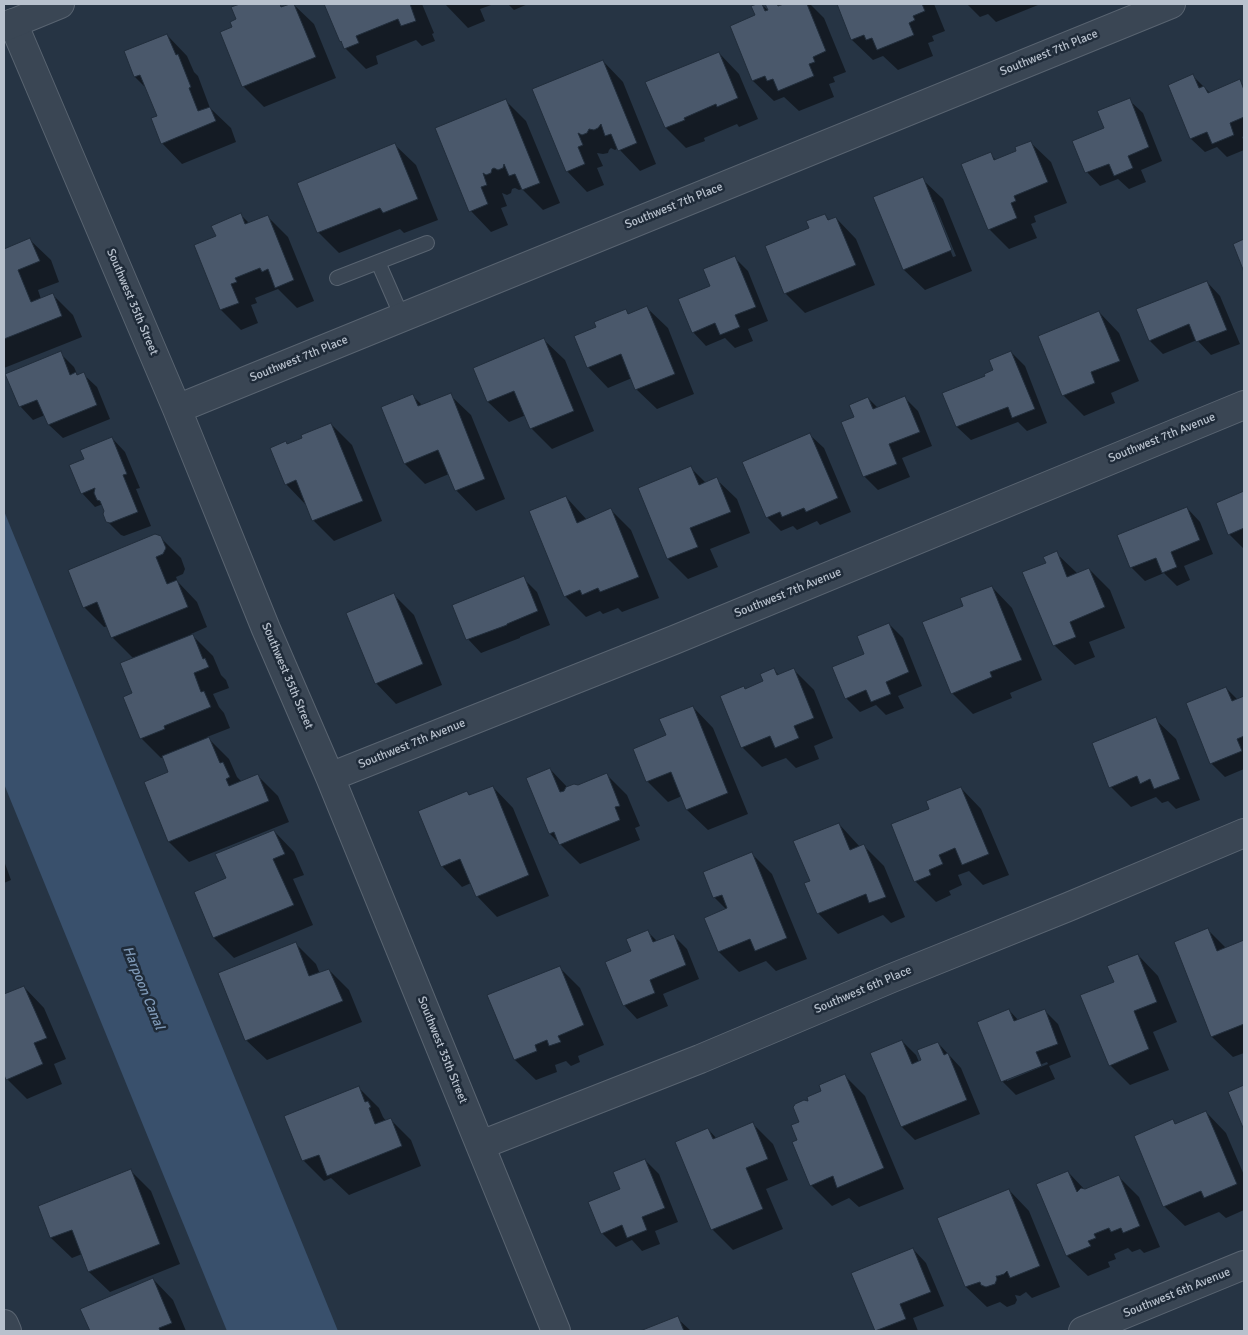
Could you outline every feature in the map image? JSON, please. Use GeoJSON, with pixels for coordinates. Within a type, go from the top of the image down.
{"type":"FeatureCollection","features":[{"type":"Feature","properties":{"kind":"street"},"geometry":{"type":"LineString","coordinates":[[8,18],[60,4]]}},
{"type":"Feature","properties":{"kind":"street","name":"Southwest 7th Place"},"geometry":{"type":"LineString","coordinates":[[177,409],[402,317],[1115,14],[1171,4]]}},
{"type":"Feature","properties":{"kind":"street","name":"Southwest 35th Street"},"geometry":{"type":"LineString","coordinates":[[8,18],[177,409],[266,629],[330,777],[556,1331]]}},
{"type":"Feature","properties":{"kind":"street","name":"Southwest 7th Avenue"},"geometry":{"type":"LineString","coordinates":[[330,777],[684,636],[1244,405]]}},
{"type":"Feature","properties":{"kind":"street","name":"Southwest 6th Place"},"geometry":{"type":"LineString","coordinates":[[481,1145],[700,1059],[892,978],[1068,908],[1244,833]]}},
{"type":"Feature","properties":{"kind":"street","name":"Southwest 6th Avenue"},"geometry":{"type":"LineString","coordinates":[[1082,1331],[1244,1265]]}},
{"type":"Feature","properties":{"kind":"street"},"geometry":{"type":"LineString","coordinates":[[4,1324],[7,1331]]}},
{"type":"Feature","properties":{"kind":"lane"},"geometry":{"type":"LineString","coordinates":[[337,278],[427,243]]}},
{"type":"Feature","properties":{"kind":"lane"},"geometry":{"type":"LineString","coordinates":[[378,262],[402,317]]}},
{"type":"Feature","properties":{"kind":"water","name":"Harpoon Canal"},"geometry":{"type":"Polygon","coordinates":[[[4,511],[338,1331],[227,1331],[4,784],[4,511]]]}},
{"type":"Feature","properties":{"kind":"building"},"geometry":{"type":"Polygon","coordinates":[[[240,4],[280,4],[281,7],[294,4],[316,57],[242,87],[220,32],[232,27],[230,22],[236,19],[231,7],[240,4]]]}},
{"type":"Feature","properties":{"kind":"building"},"geometry":{"type":"Polygon","coordinates":[[[324,4],[410,4],[416,21],[401,26],[398,19],[356,36],[359,43],[344,49],[324,4]]]}},
{"type":"Feature","properties":{"kind":"building"},"geometry":{"type":"Polygon","coordinates":[[[762,4],[765,11],[768,10],[765,4],[777,4],[778,6],[784,4],[807,4],[826,51],[813,57],[815,62],[809,64],[814,76],[778,91],[773,79],[767,81],[765,76],[752,81],[730,26],[755,15],[751,6],[762,4]]]}},
{"type":"Feature","properties":{"kind":"building"},"geometry":{"type":"Polygon","coordinates":[[[837,4],[922,4],[925,11],[913,16],[915,20],[909,23],[914,35],[877,50],[872,38],[866,40],[864,35],[851,40],[837,4]]]}},
{"type":"Feature","properties":{"kind":"building"},"geometry":{"type":"Polygon","coordinates":[[[167,34],[176,55],[178,54],[198,111],[210,107],[216,121],[161,144],[151,118],[157,116],[140,75],[134,77],[124,51],[167,34]]]}},
{"type":"Feature","properties":{"kind":"building"},"geometry":{"type":"Polygon","coordinates":[[[719,52],[738,98],[717,107],[716,104],[665,128],[645,82],[719,52]]]}},
{"type":"Feature","properties":{"kind":"building"},"geometry":{"type":"Polygon","coordinates":[[[603,60],[637,143],[618,151],[611,134],[605,136],[601,124],[598,128],[594,130],[589,129],[587,133],[582,135],[578,133],[583,145],[578,147],[585,164],[566,172],[532,89],[603,60]]]}},
{"type":"Feature","properties":{"kind":"building"},"geometry":{"type":"Polygon","coordinates":[[[1193,74],[1199,88],[1204,86],[1208,93],[1240,79],[1244,90],[1244,117],[1230,123],[1234,135],[1212,144],[1207,132],[1190,139],[1168,85],[1193,74]]]}},
{"type":"Feature","properties":{"kind":"building"},"geometry":{"type":"Polygon","coordinates":[[[1130,98],[1149,147],[1128,156],[1133,168],[1114,176],[1109,164],[1085,173],[1072,141],[1104,128],[1097,111],[1130,98]]]}},
{"type":"Feature","properties":{"kind":"building"},"geometry":{"type":"Polygon","coordinates":[[[506,99],[540,183],[522,190],[515,174],[509,176],[504,164],[503,168],[498,170],[494,168],[491,173],[486,175],[483,173],[487,185],[481,187],[488,204],[469,212],[435,128],[506,99]]]}},
{"type":"Feature","properties":{"kind":"building"},"geometry":{"type":"Polygon","coordinates":[[[1031,141],[1048,182],[1014,196],[1016,201],[1011,203],[1017,218],[988,230],[961,164],[991,152],[994,160],[1016,151],[1015,147],[1031,141]]]}},
{"type":"Feature","properties":{"kind":"building"},"geometry":{"type":"Polygon","coordinates":[[[395,143],[418,199],[383,213],[380,208],[317,233],[297,183],[395,143]]]}},
{"type":"Feature","properties":{"kind":"building"},"geometry":{"type":"Polygon","coordinates":[[[923,177],[952,250],[903,270],[873,197],[923,177]]]}},
{"type":"Feature","properties":{"kind":"building"},"geometry":{"type":"Polygon","coordinates":[[[241,213],[245,224],[268,215],[294,280],[275,288],[268,269],[262,272],[260,268],[235,278],[237,282],[231,284],[239,303],[220,310],[194,245],[216,236],[211,226],[241,213]]]}},
{"type":"Feature","properties":{"kind":"building"},"geometry":{"type":"Polygon","coordinates":[[[825,214],[828,220],[836,217],[856,265],[784,294],[765,246],[809,228],[806,221],[825,214]]]}},
{"type":"Feature","properties":{"kind":"building"},"geometry":{"type":"Polygon","coordinates":[[[30,238],[40,261],[18,270],[31,302],[53,293],[62,316],[4,339],[4,249],[30,238]]]}},
{"type":"Feature","properties":{"kind":"building"},"geometry":{"type":"Polygon","coordinates":[[[1244,239],[1244,272],[1233,244],[1244,239]]]}},
{"type":"Feature","properties":{"kind":"building"},"geometry":{"type":"Polygon","coordinates":[[[735,256],[756,307],[735,315],[740,327],[720,335],[715,323],[692,333],[678,299],[710,286],[703,269],[735,256]]]}},
{"type":"Feature","properties":{"kind":"building"},"geometry":{"type":"Polygon","coordinates":[[[1207,281],[1227,330],[1196,342],[1189,324],[1149,341],[1136,309],[1207,281]]]}},
{"type":"Feature","properties":{"kind":"building"},"geometry":{"type":"Polygon","coordinates":[[[647,306],[675,374],[635,390],[621,354],[587,368],[574,336],[596,327],[594,322],[626,309],[628,314],[647,306]]]}},
{"type":"Feature","properties":{"kind":"building"},"geometry":{"type":"Polygon","coordinates":[[[1099,311],[1120,361],[1091,372],[1095,383],[1062,396],[1038,336],[1099,311]]]}},
{"type":"Feature","properties":{"kind":"building"},"geometry":{"type":"Polygon","coordinates":[[[544,338],[574,411],[530,429],[514,391],[487,402],[473,368],[544,338]]]}},
{"type":"Feature","properties":{"kind":"building"},"geometry":{"type":"Polygon","coordinates":[[[61,351],[70,375],[76,372],[77,375],[84,372],[97,405],[48,425],[37,400],[19,407],[5,374],[61,351]]]}},
{"type":"Feature","properties":{"kind":"building"},"geometry":{"type":"Polygon","coordinates":[[[1011,351],[1035,409],[1012,418],[1008,407],[956,427],[942,393],[985,376],[984,374],[993,370],[989,360],[1011,351]]]}},
{"type":"Feature","properties":{"kind":"building"},"geometry":{"type":"Polygon","coordinates":[[[451,393],[485,479],[455,491],[438,450],[404,464],[381,407],[413,394],[418,406],[451,393]]]}},
{"type":"Feature","properties":{"kind":"building"},"geometry":{"type":"Polygon","coordinates":[[[905,396],[920,432],[889,444],[897,464],[863,477],[841,422],[854,417],[849,405],[868,397],[873,409],[905,396]]]}},
{"type":"Feature","properties":{"kind":"building"},"geometry":{"type":"Polygon","coordinates":[[[331,423],[363,501],[312,521],[296,480],[285,485],[270,448],[286,441],[287,444],[302,438],[301,435],[331,423]]]}},
{"type":"Feature","properties":{"kind":"building"},"geometry":{"type":"Polygon","coordinates":[[[810,433],[838,498],[806,512],[804,508],[782,517],[780,512],[766,518],[742,462],[810,433]]]}},
{"type":"Feature","properties":{"kind":"building"},"geometry":{"type":"Polygon","coordinates":[[[112,437],[127,474],[123,475],[138,512],[110,523],[106,522],[100,501],[97,500],[94,493],[95,488],[81,494],[69,465],[84,459],[80,450],[112,437]]]}},
{"type":"Feature","properties":{"kind":"building"},"geometry":{"type":"Polygon","coordinates":[[[691,466],[699,485],[717,477],[731,512],[690,528],[698,547],[667,559],[638,488],[691,466]]]}},
{"type":"Feature","properties":{"kind":"building"},"geometry":{"type":"Polygon","coordinates":[[[1244,491],[1244,528],[1228,535],[1216,503],[1244,491]]]}},
{"type":"Feature","properties":{"kind":"building"},"geometry":{"type":"Polygon","coordinates":[[[566,496],[577,523],[611,508],[639,577],[600,592],[598,588],[582,595],[580,590],[564,597],[529,511],[566,496]]]}},
{"type":"Feature","properties":{"kind":"building"},"geometry":{"type":"Polygon","coordinates":[[[1187,507],[1200,540],[1171,552],[1177,567],[1162,573],[1156,558],[1130,568],[1117,535],[1187,507]]]}},
{"type":"Feature","properties":{"kind":"building"},"geometry":{"type":"Polygon","coordinates":[[[155,534],[161,536],[166,548],[163,554],[156,557],[167,584],[177,580],[188,607],[111,638],[97,602],[83,608],[68,570],[155,534]]]}},
{"type":"Feature","properties":{"kind":"building"},"geometry":{"type":"Polygon","coordinates":[[[1057,551],[1067,577],[1089,568],[1105,607],[1070,622],[1076,637],[1053,646],[1022,572],[1046,563],[1043,557],[1057,551]]]}},
{"type":"Feature","properties":{"kind":"building"},"geometry":{"type":"Polygon","coordinates":[[[524,576],[538,611],[466,640],[452,605],[524,576]]]}},
{"type":"Feature","properties":{"kind":"building"},"geometry":{"type":"Polygon","coordinates":[[[992,586],[1022,660],[990,672],[992,677],[951,694],[922,622],[963,606],[960,598],[992,586]]]}},
{"type":"Feature","properties":{"kind":"building"},"geometry":{"type":"Polygon","coordinates":[[[394,593],[423,664],[375,684],[346,613],[394,593]]]}},
{"type":"Feature","properties":{"kind":"building"},"geometry":{"type":"Polygon","coordinates":[[[889,623],[909,672],[886,682],[891,694],[871,702],[866,690],[845,699],[832,667],[864,654],[857,636],[889,623]]]}},
{"type":"Feature","properties":{"kind":"building"},"geometry":{"type":"Polygon","coordinates":[[[193,634],[203,659],[205,658],[209,667],[194,673],[201,692],[204,691],[211,707],[164,726],[165,729],[140,739],[123,697],[132,693],[120,663],[193,634]]]}},
{"type":"Feature","properties":{"kind":"building"},"geometry":{"type":"Polygon","coordinates":[[[774,668],[777,675],[794,668],[814,718],[794,726],[799,738],[775,748],[770,736],[741,748],[720,696],[744,686],[745,689],[763,681],[760,674],[774,668]]]}},
{"type":"Feature","properties":{"kind":"building"},"geometry":{"type":"Polygon","coordinates":[[[1226,687],[1232,701],[1244,696],[1244,736],[1237,739],[1242,751],[1210,764],[1186,703],[1226,687]]]}},
{"type":"Feature","properties":{"kind":"building"},"geometry":{"type":"Polygon","coordinates":[[[693,706],[728,793],[686,810],[671,772],[646,782],[633,749],[666,735],[659,719],[693,706]]]}},
{"type":"Feature","properties":{"kind":"building"},"geometry":{"type":"Polygon","coordinates":[[[1156,717],[1180,779],[1154,789],[1150,779],[1140,784],[1137,776],[1109,788],[1092,743],[1156,717]]]}},
{"type":"Feature","properties":{"kind":"building"},"geometry":{"type":"Polygon","coordinates":[[[209,737],[220,763],[223,762],[230,777],[226,779],[229,786],[258,774],[269,801],[168,842],[144,782],[168,772],[162,756],[209,737]]]}},
{"type":"Feature","properties":{"kind":"building"},"geometry":{"type":"Polygon","coordinates":[[[550,768],[560,792],[564,791],[566,787],[574,784],[578,785],[607,773],[620,806],[615,807],[620,820],[559,845],[554,832],[549,834],[526,778],[550,768]]]}},
{"type":"Feature","properties":{"kind":"building"},"geometry":{"type":"Polygon","coordinates":[[[493,786],[529,875],[476,897],[460,859],[441,867],[418,811],[467,791],[469,795],[493,786]]]}},
{"type":"Feature","properties":{"kind":"building"},"geometry":{"type":"Polygon","coordinates":[[[961,787],[989,854],[962,865],[955,848],[939,855],[943,864],[929,870],[931,875],[914,882],[891,824],[929,809],[926,801],[961,787]]]}},
{"type":"Feature","properties":{"kind":"building"},"geometry":{"type":"Polygon","coordinates":[[[839,823],[850,850],[864,844],[886,897],[869,903],[866,894],[817,914],[804,883],[810,881],[793,841],[839,823]]]}},
{"type":"Feature","properties":{"kind":"building"},"geometry":{"type":"Polygon","coordinates":[[[274,830],[285,854],[273,859],[294,905],[213,938],[194,892],[226,878],[215,854],[274,830]]]}},
{"type":"Feature","properties":{"kind":"building"},"geometry":{"type":"Polygon","coordinates":[[[752,852],[787,938],[755,951],[750,939],[718,952],[704,918],[727,908],[722,895],[713,898],[703,872],[752,852]]]}},
{"type":"Feature","properties":{"kind":"building"},"geometry":{"type":"Polygon","coordinates":[[[1208,928],[1217,951],[1244,940],[1244,1024],[1211,1037],[1174,942],[1208,928]]]}},
{"type":"Feature","properties":{"kind":"building"},"geometry":{"type":"Polygon","coordinates":[[[648,930],[653,942],[674,934],[686,965],[650,980],[655,993],[623,1006],[605,962],[631,951],[626,939],[648,930]]]}},
{"type":"Feature","properties":{"kind":"building"},"geometry":{"type":"Polygon","coordinates":[[[296,942],[309,976],[329,969],[343,1001],[245,1041],[218,973],[296,942]]]}},
{"type":"Feature","properties":{"kind":"building"},"geometry":{"type":"Polygon","coordinates":[[[1138,954],[1157,1002],[1134,1011],[1149,1049],[1109,1066],[1080,995],[1114,982],[1107,966],[1138,954]]]}},
{"type":"Feature","properties":{"kind":"building"},"geometry":{"type":"Polygon","coordinates":[[[560,966],[584,1025],[558,1036],[561,1042],[549,1046],[547,1040],[535,1045],[537,1051],[514,1060],[487,995],[560,966]]]}},
{"type":"Feature","properties":{"kind":"building"},"geometry":{"type":"Polygon","coordinates":[[[24,986],[47,1038],[34,1043],[43,1064],[6,1080],[4,1075],[4,994],[24,986]]]}},
{"type":"Feature","properties":{"kind":"building"},"geometry":{"type":"Polygon","coordinates":[[[1009,1009],[1014,1021],[1045,1009],[1058,1044],[1036,1052],[1042,1066],[1001,1082],[977,1022],[1009,1009]]]}},
{"type":"Feature","properties":{"kind":"building"},"geometry":{"type":"Polygon","coordinates":[[[902,1040],[912,1064],[921,1060],[917,1050],[938,1042],[944,1055],[948,1053],[967,1100],[901,1127],[870,1053],[902,1040]]]}},
{"type":"Feature","properties":{"kind":"building"},"geometry":{"type":"Polygon","coordinates":[[[845,1074],[884,1168],[837,1188],[833,1176],[810,1186],[792,1142],[797,1140],[791,1125],[799,1122],[793,1107],[804,1100],[808,1101],[807,1097],[821,1091],[819,1085],[845,1074]]]}},
{"type":"Feature","properties":{"kind":"building"},"geometry":{"type":"Polygon","coordinates":[[[1244,1085],[1244,1130],[1228,1092],[1244,1085]]]}},
{"type":"Feature","properties":{"kind":"building"},"geometry":{"type":"Polygon","coordinates":[[[359,1086],[365,1102],[368,1101],[371,1107],[369,1108],[375,1124],[391,1118],[402,1146],[327,1176],[319,1155],[302,1161],[284,1116],[359,1086]]]}},
{"type":"Feature","properties":{"kind":"building"},"geometry":{"type":"Polygon","coordinates":[[[1206,1111],[1237,1184],[1204,1198],[1201,1191],[1163,1207],[1134,1136],[1173,1119],[1175,1124],[1206,1111]]]}},
{"type":"Feature","properties":{"kind":"building"},"geometry":{"type":"Polygon","coordinates":[[[753,1122],[768,1159],[746,1168],[763,1209],[711,1230],[675,1142],[708,1128],[713,1139],[753,1122]]]}},
{"type":"Feature","properties":{"kind":"building"},"geometry":{"type":"Polygon","coordinates":[[[645,1159],[665,1208],[642,1217],[647,1230],[627,1238],[622,1225],[601,1234],[588,1202],[620,1189],[613,1172],[645,1159]]]}},
{"type":"Feature","properties":{"kind":"building"},"geometry":{"type":"Polygon","coordinates":[[[131,1169],[160,1244],[88,1272],[72,1230],[50,1238],[38,1206],[131,1169]]]}},
{"type":"Feature","properties":{"kind":"building"},"geometry":{"type":"Polygon","coordinates":[[[1068,1171],[1077,1192],[1081,1188],[1085,1189],[1119,1175],[1140,1226],[1123,1233],[1121,1228],[1111,1232],[1109,1228],[1094,1234],[1096,1238],[1088,1241],[1091,1246],[1066,1256],[1036,1184],[1068,1171]]]}},
{"type":"Feature","properties":{"kind":"building"},"geometry":{"type":"Polygon","coordinates":[[[1009,1189],[1040,1266],[1010,1278],[1007,1271],[996,1276],[995,1284],[986,1287],[981,1285],[980,1282],[965,1287],[937,1218],[1009,1189]]]}},
{"type":"Feature","properties":{"kind":"building"},"geometry":{"type":"Polygon","coordinates":[[[913,1248],[931,1292],[900,1304],[906,1319],[875,1331],[851,1273],[913,1248]]]}},
{"type":"Feature","properties":{"kind":"building"},"geometry":{"type":"Polygon","coordinates":[[[153,1278],[172,1323],[159,1328],[160,1331],[90,1331],[80,1309],[153,1278]]]}},
{"type":"Feature","properties":{"kind":"building"},"geometry":{"type":"Polygon","coordinates":[[[678,1316],[684,1331],[640,1331],[678,1316]]]}}]}
